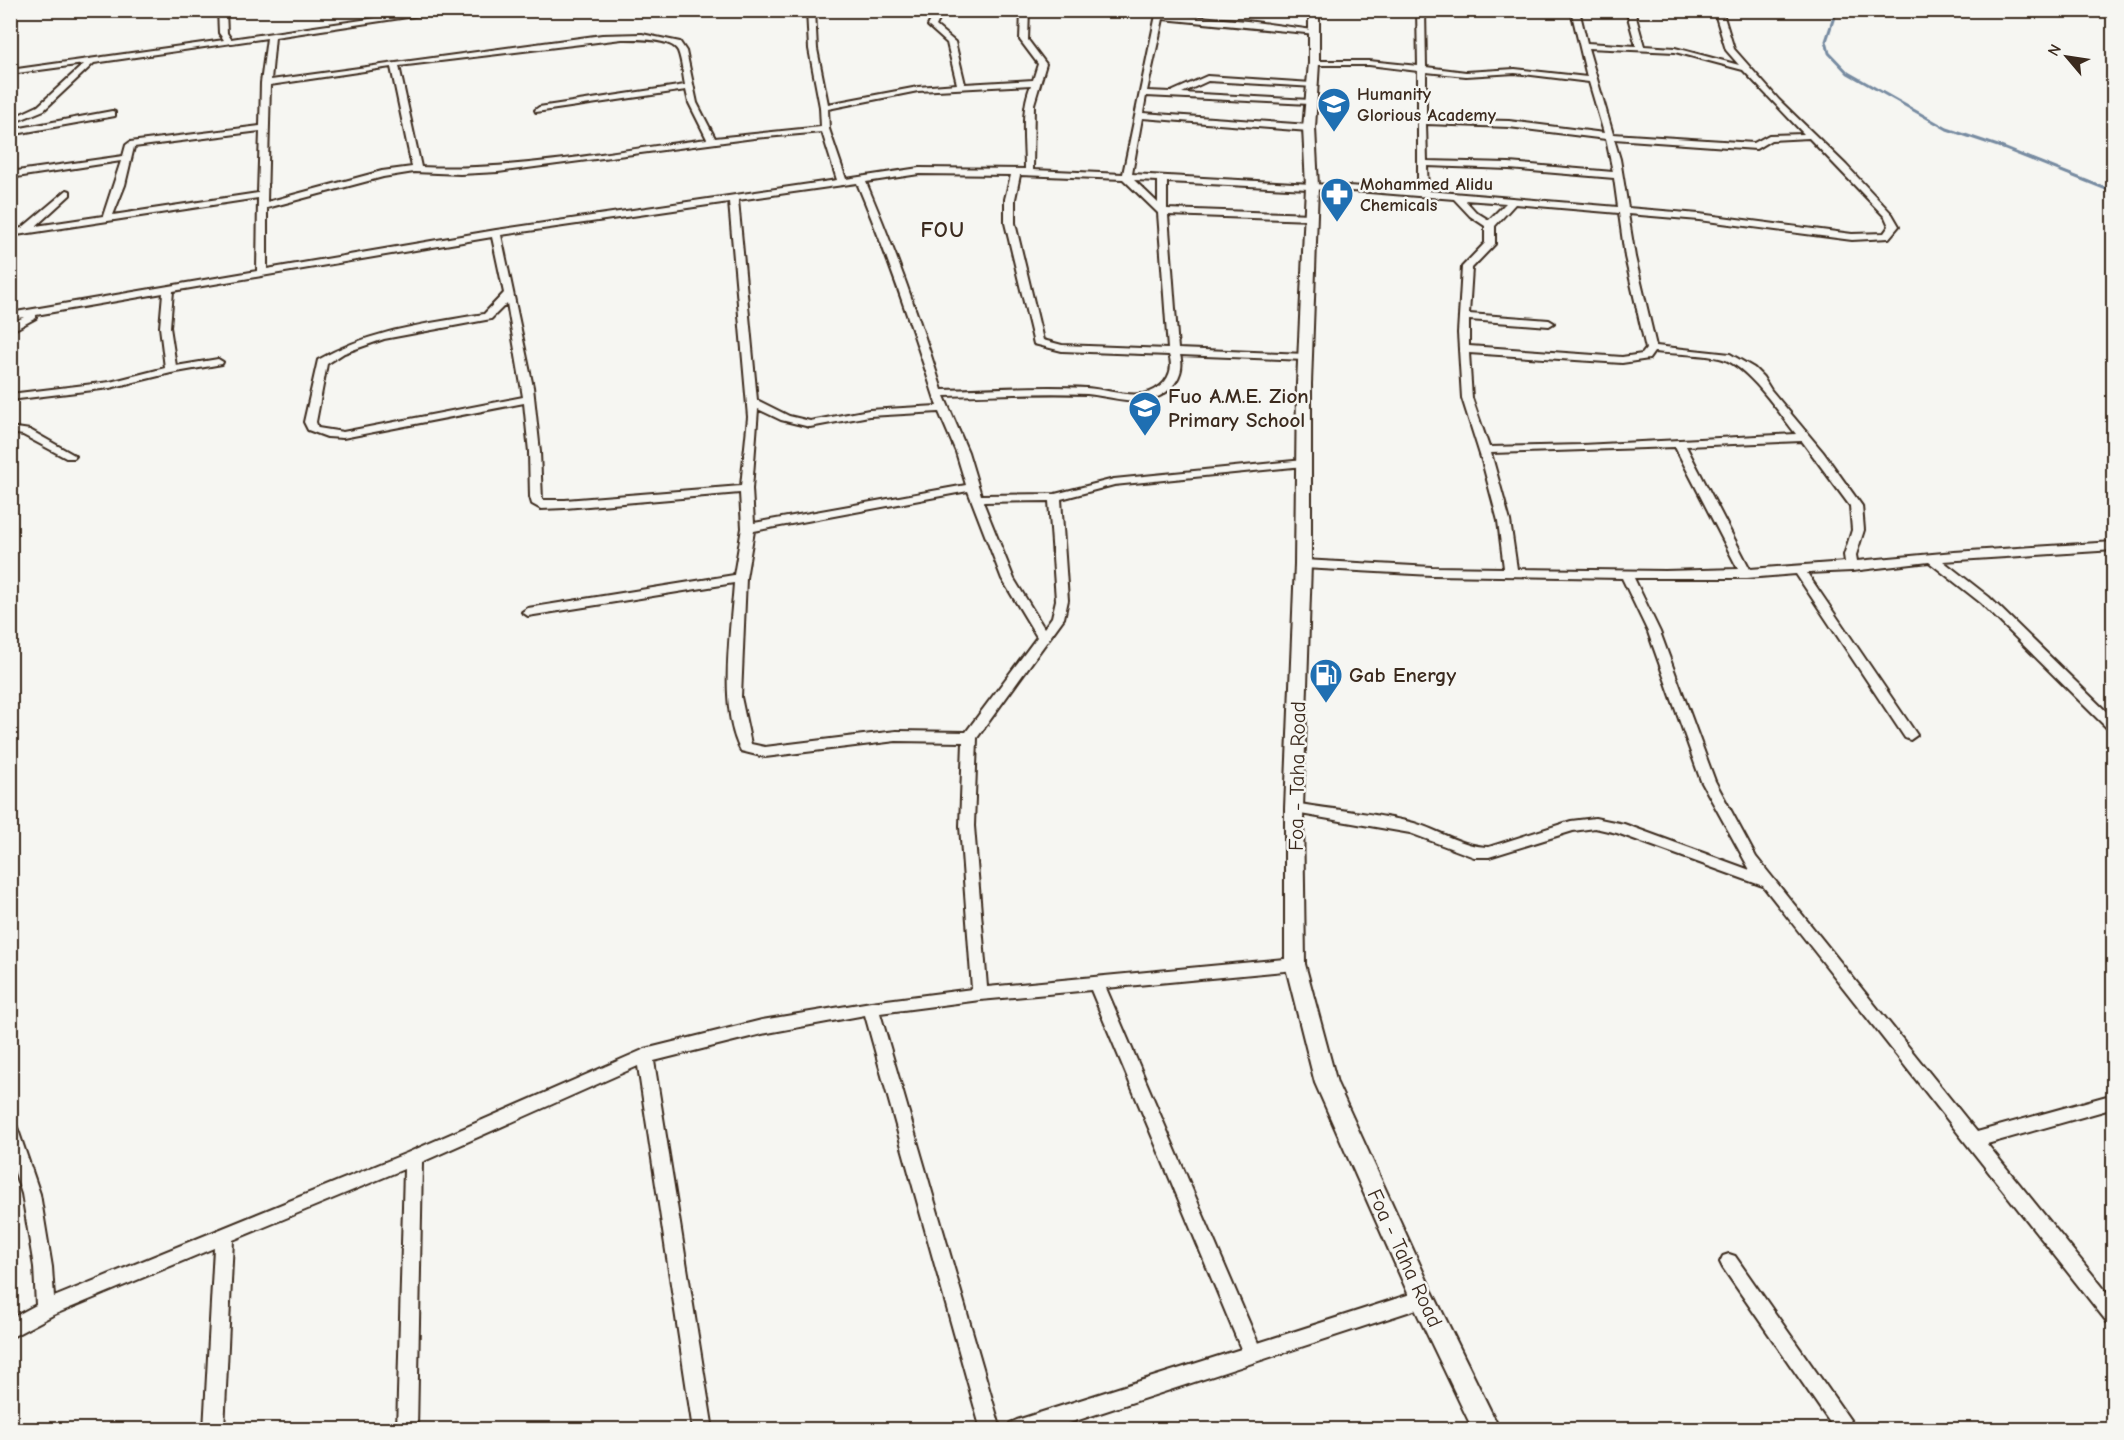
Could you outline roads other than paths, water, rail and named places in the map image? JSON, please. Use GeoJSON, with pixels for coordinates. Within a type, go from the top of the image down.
{"type":"FeatureCollection","features":[{"type":"Feature","properties":{"kind":"street"},"geometry":{"type":"LineString","coordinates":[[222,10],[223,33],[229,42]]}},
{"type":"Feature","properties":{"kind":"street"},"geometry":{"type":"LineString","coordinates":[[10,72],[271,37],[403,14],[451,10]]}},
{"type":"Feature","properties":{"kind":"street"},"geometry":{"type":"LineString","coordinates":[[811,10],[813,49],[824,107],[825,129],[842,181]]}},
{"type":"Feature","properties":{"kind":"street"},"geometry":{"type":"LineString","coordinates":[[940,10],[932,26],[951,42],[963,88]]}},
{"type":"Feature","properties":{"kind":"street"},"geometry":{"type":"LineString","coordinates":[[1025,10],[1024,40],[1042,63],[1030,105],[1029,172]]}},
{"type":"Feature","properties":{"kind":"street","name":"Foa - Taha Road"},"geometry":{"type":"LineString","coordinates":[[1314,10],[1314,63],[1309,128],[1312,186],[1305,357],[1303,564],[1294,808],[1295,964],[1326,1083],[1423,1299],[1487,1430]]}},
{"type":"Feature","properties":{"kind":"street"},"geometry":{"type":"LineString","coordinates":[[1421,10],[1423,193]]}},
{"type":"Feature","properties":{"kind":"street"},"geometry":{"type":"LineString","coordinates":[[1575,10],[1616,159],[1616,175],[1629,257],[1651,349]]}},
{"type":"Feature","properties":{"kind":"street"},"geometry":{"type":"LineString","coordinates":[[1630,10],[1641,48]]}},
{"type":"Feature","properties":{"kind":"street"},"geometry":{"type":"LineString","coordinates":[[10,316],[496,233],[919,171],[1029,172],[1423,193],[1458,198],[1623,210],[1852,237],[1886,236],[1894,226],[1889,216],[1843,167],[1808,136],[1730,50],[1718,10]]}},
{"type":"Feature","properties":{"kind":"street"},"geometry":{"type":"LineString","coordinates":[[2102,10],[2114,18]]}},
{"type":"Feature","properties":{"kind":"street"},"geometry":{"type":"LineString","coordinates":[[1127,178],[1160,13],[1313,32]]}},
{"type":"Feature","properties":{"kind":"street"},"geometry":{"type":"LineString","coordinates":[[265,83],[564,43],[636,36],[652,37],[677,44],[682,51],[693,103],[712,140]]}},
{"type":"Feature","properties":{"kind":"street"},"geometry":{"type":"LineString","coordinates":[[262,273],[265,83],[271,37]]}},
{"type":"Feature","properties":{"kind":"street"},"geometry":{"type":"LineString","coordinates":[[1583,45],[1690,52],[1731,66],[1747,68]]}},
{"type":"Feature","properties":{"kind":"street"},"geometry":{"type":"LineString","coordinates":[[10,122],[41,108],[90,63]]}},
{"type":"Feature","properties":{"kind":"street"},"geometry":{"type":"LineString","coordinates":[[1314,63],[1369,63],[1472,74],[1515,71],[1593,80]]}},
{"type":"Feature","properties":{"kind":"street"},"geometry":{"type":"LineString","coordinates":[[394,64],[401,87],[405,115],[415,146],[417,169]]}},
{"type":"Feature","properties":{"kind":"street"},"geometry":{"type":"LineString","coordinates":[[1174,94],[1207,78],[1312,85]]}},
{"type":"Feature","properties":{"kind":"street"},"geometry":{"type":"LineString","coordinates":[[824,107],[918,89],[1035,82]]}},
{"type":"Feature","properties":{"kind":"street"},"geometry":{"type":"LineString","coordinates":[[539,110],[689,87]]}},
{"type":"Feature","properties":{"kind":"street"},"geometry":{"type":"LineString","coordinates":[[1143,93],[1310,102]]}},
{"type":"Feature","properties":{"kind":"street"},"geometry":{"type":"LineString","coordinates":[[10,132],[112,114]]}},
{"type":"Feature","properties":{"kind":"street"},"geometry":{"type":"LineString","coordinates":[[1139,115],[1309,128]]}},
{"type":"Feature","properties":{"kind":"street"},"geometry":{"type":"LineString","coordinates":[[1422,121],[1509,123],[1609,136],[1756,146],[1769,138],[1808,136]]}},
{"type":"Feature","properties":{"kind":"street"},"geometry":{"type":"LineString","coordinates":[[106,219],[120,185],[130,145],[264,128]]}},
{"type":"Feature","properties":{"kind":"street"},"geometry":{"type":"LineString","coordinates":[[263,206],[382,174],[417,169],[460,171],[498,169],[712,140],[825,129]]}},
{"type":"Feature","properties":{"kind":"street"},"geometry":{"type":"LineString","coordinates":[[10,175],[127,159]]}},
{"type":"Feature","properties":{"kind":"street"},"geometry":{"type":"LineString","coordinates":[[1422,163],[1509,166],[1616,175]]}},
{"type":"Feature","properties":{"kind":"street"},"geometry":{"type":"LineString","coordinates":[[1016,172],[1010,199],[1010,223],[1038,342],[1062,348],[1305,357]]}},
{"type":"Feature","properties":{"kind":"street"},"geometry":{"type":"LineString","coordinates":[[1127,178],[1162,212],[1262,217],[1311,216]]}},
{"type":"Feature","properties":{"kind":"street"},"geometry":{"type":"LineString","coordinates":[[860,179],[897,270],[943,409],[962,452],[974,493],[1008,579],[1042,637]]}},
{"type":"Feature","properties":{"kind":"street"},"geometry":{"type":"LineString","coordinates":[[939,393],[1087,391],[1149,396],[1159,393],[1179,369],[1178,360],[1173,352],[1162,212],[1163,180]]}},
{"type":"Feature","properties":{"kind":"street"},"geometry":{"type":"LineString","coordinates":[[25,231],[67,193]]}},
{"type":"Feature","properties":{"kind":"street"},"geometry":{"type":"LineString","coordinates":[[10,233],[263,195]]}},
{"type":"Feature","properties":{"kind":"street"},"geometry":{"type":"LineString","coordinates":[[733,198],[752,402],[746,489],[748,528],[740,578],[734,697],[741,736],[746,748],[765,752],[896,736],[970,736]]}},
{"type":"Feature","properties":{"kind":"street"},"geometry":{"type":"LineString","coordinates":[[1458,198],[1473,214],[1490,225]]}},
{"type":"Feature","properties":{"kind":"street"},"geometry":{"type":"LineString","coordinates":[[1511,572],[1504,521],[1467,398],[1463,349],[1467,267],[1490,244],[1490,225],[1512,202]]}},
{"type":"Feature","properties":{"kind":"street"},"geometry":{"type":"LineString","coordinates":[[496,233],[508,295],[514,308],[520,334],[529,399],[535,467],[533,488],[536,502],[541,505],[746,489]]}},
{"type":"Feature","properties":{"kind":"street"},"geometry":{"type":"LineString","coordinates":[[168,290],[165,327],[171,370]]}},
{"type":"Feature","properties":{"kind":"street"},"geometry":{"type":"LineString","coordinates":[[508,295],[493,313],[487,316],[388,334],[358,342],[335,353],[321,362],[310,422],[314,430],[343,435],[529,399]]}},
{"type":"Feature","properties":{"kind":"street"},"geometry":{"type":"LineString","coordinates":[[10,329],[39,312]]}},
{"type":"Feature","properties":{"kind":"street"},"geometry":{"type":"LineString","coordinates":[[1464,317],[1549,323]]}},
{"type":"Feature","properties":{"kind":"street"},"geometry":{"type":"LineString","coordinates":[[1463,349],[1622,360],[1645,357],[1651,349]]}},
{"type":"Feature","properties":{"kind":"street"},"geometry":{"type":"LineString","coordinates":[[1651,349],[1726,356],[1738,362],[1759,379],[1856,506],[1858,531],[1850,555],[1852,567]]}},
{"type":"Feature","properties":{"kind":"street"},"geometry":{"type":"LineString","coordinates":[[10,397],[110,386],[171,370],[218,362]]}},
{"type":"Feature","properties":{"kind":"street"},"geometry":{"type":"LineString","coordinates":[[752,402],[785,418],[810,424],[869,413],[943,409]]}},
{"type":"Feature","properties":{"kind":"street"},"geometry":{"type":"LineString","coordinates":[[10,430],[26,432],[70,456]]}},
{"type":"Feature","properties":{"kind":"street"},"geometry":{"type":"LineString","coordinates":[[1484,450],[1806,438]]}},
{"type":"Feature","properties":{"kind":"street"},"geometry":{"type":"LineString","coordinates":[[1678,444],[1748,574]]}},
{"type":"Feature","properties":{"kind":"street"},"geometry":{"type":"LineString","coordinates":[[748,528],[974,493],[1055,497],[1114,482],[1304,463]]}},
{"type":"Feature","properties":{"kind":"street"},"geometry":{"type":"LineString","coordinates":[[980,994],[967,826],[970,736],[1058,618],[1062,600],[1055,497]]}},
{"type":"Feature","properties":{"kind":"street"},"geometry":{"type":"LineString","coordinates":[[1303,564],[1511,572],[1748,574],[1852,567],[1932,558],[2114,546]]}},
{"type":"Feature","properties":{"kind":"street"},"geometry":{"type":"LineString","coordinates":[[1932,558],[1985,600],[2114,727]]}},
{"type":"Feature","properties":{"kind":"street"},"geometry":{"type":"LineString","coordinates":[[1800,571],[1910,735]]}},
{"type":"Feature","properties":{"kind":"street"},"geometry":{"type":"LineString","coordinates":[[1626,574],[1654,632],[1717,801],[1751,861],[2114,1316]]}},
{"type":"Feature","properties":{"kind":"street"},"geometry":{"type":"LineString","coordinates":[[528,612],[740,578]]}},
{"type":"Feature","properties":{"kind":"street"},"geometry":{"type":"LineString","coordinates":[[1294,808],[1336,816],[1371,819],[1413,828],[1474,852],[1489,852],[1571,826],[1595,823],[1619,828],[1769,882]]}},
{"type":"Feature","properties":{"kind":"street"},"geometry":{"type":"LineString","coordinates":[[10,1329],[46,1309],[413,1158],[645,1056],[762,1027],[872,1008],[980,994],[1295,964]]}},
{"type":"Feature","properties":{"kind":"street"},"geometry":{"type":"LineString","coordinates":[[1096,982],[1253,1355]]}},
{"type":"Feature","properties":{"kind":"street"},"geometry":{"type":"LineString","coordinates":[[872,1008],[991,1430]]}},
{"type":"Feature","properties":{"kind":"street"},"geometry":{"type":"LineString","coordinates":[[645,1056],[703,1430]]}},
{"type":"Feature","properties":{"kind":"street"},"geometry":{"type":"LineString","coordinates":[[1975,1140],[2114,1101]]}},
{"type":"Feature","properties":{"kind":"street"},"geometry":{"type":"LineString","coordinates":[[10,1131],[31,1194],[43,1267],[46,1309]]}},
{"type":"Feature","properties":{"kind":"street"},"geometry":{"type":"LineString","coordinates":[[406,1430],[413,1158]]}},
{"type":"Feature","properties":{"kind":"street"},"geometry":{"type":"LineString","coordinates":[[214,1430],[225,1235]]}},
{"type":"Feature","properties":{"kind":"street"},"geometry":{"type":"LineString","coordinates":[[1729,1262],[1847,1430]]}},
{"type":"Feature","properties":{"kind":"street"},"geometry":{"type":"LineString","coordinates":[[1017,1430],[1423,1299]]}},
{"type":"Feature","properties":{"kind":"waterway"},"geometry":{"type":"LineString","coordinates":[[1832,10],[1835,14],[1826,41],[1829,53],[1848,73],[1947,129],[1998,146],[2114,192]]}},
{"type":"Feature","properties":{"kind":"place","name":"Humanity Glorious Academy"},"geometry":{"type":"Point","coordinates":[1334,133]}},
{"type":"Feature","properties":{"kind":"place","name":"Mohammed Alidu Chemicals"},"geometry":{"type":"Point","coordinates":[1337,223]}},
{"type":"Feature","properties":{"kind":"place","name":"Fuo A.M.E. Zion Primary School"},"geometry":{"type":"Point","coordinates":[1145,437]}},
{"type":"Feature","properties":{"kind":"place","name":"Gab Energy"},"geometry":{"type":"Point","coordinates":[1326,704]}},
{"type":"Feature","properties":{"kind":"district","name":"FOU"},"geometry":{"type":"Point","coordinates":[943,230]}}]}
